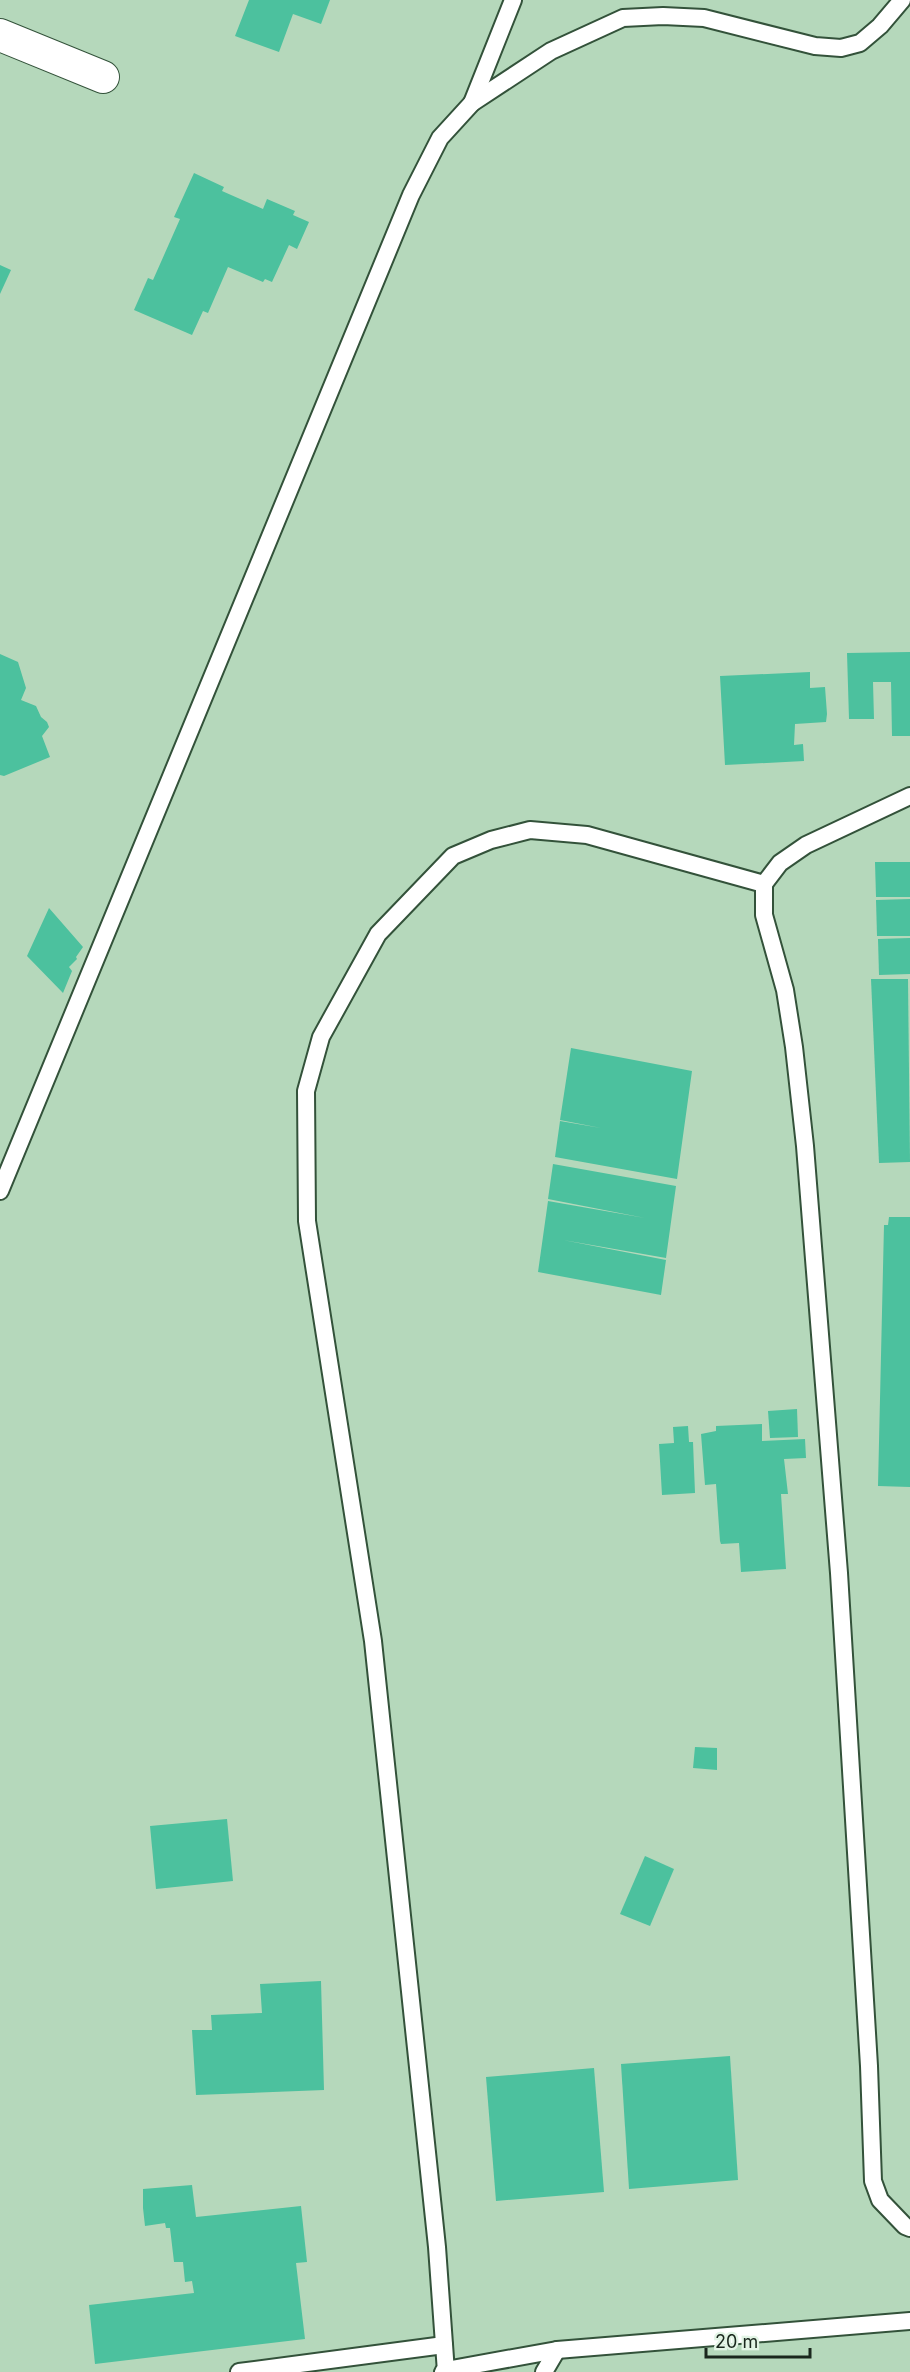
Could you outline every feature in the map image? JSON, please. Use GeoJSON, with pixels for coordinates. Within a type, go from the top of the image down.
{"type":"FeatureCollection","features":[{"type":"Feature","properties":{"kind":"street"},"geometry":{"type":"LineString","coordinates":[[0,34],[103,77]]}},
{"type":"Feature","properties":{"kind":"lane"},"geometry":{"type":"LineString","coordinates":[[472,103],[513,0]]}},
{"type":"Feature","properties":{"kind":"lane"},"geometry":{"type":"LineString","coordinates":[[0,1191],[411,195],[440,138],[472,103],[551,51],[623,18],[663,16],[704,18],[815,46],[841,48],[860,43],[880,26],[902,0]]}},
{"type":"Feature","properties":{"kind":"lane"},"geometry":{"type":"LineString","coordinates":[[910,796],[806,845],[780,863],[764,884],[764,915],[785,990],[805,1146],[839,1573],[869,2066],[873,2181],[880,2200],[905,2226],[910,2228]]}},
{"type":"Feature","properties":{"kind":"lane"},"geometry":{"type":"LineString","coordinates":[[764,884],[587,835],[530,830],[491,840],[453,856],[378,934],[321,1036],[306,1091],[307,1221],[373,1641],[437,2247],[445,2371],[558,2349],[910,2321]]}},
{"type":"Feature","properties":{"kind":"lane"},"geometry":{"type":"LineString","coordinates":[[239,2372],[327,2366],[444,2345]]}},
{"type":"Feature","properties":{"kind":"lane"},"geometry":{"type":"LineString","coordinates":[[544,2372],[558,2349]]}},
{"type":"Feature","properties":{"kind":"building"},"geometry":{"type":"Polygon","coordinates":[[[249,0],[330,0],[321,24],[293,14],[279,52],[235,36],[249,0]]]}},
{"type":"Feature","properties":{"kind":"building"},"geometry":{"type":"Polygon","coordinates":[[[194,173],[224,187],[222,191],[263,209],[267,199],[295,211],[293,215],[309,222],[297,249],[289,245],[272,282],[265,279],[263,282],[228,267],[208,313],[203,311],[192,335],[134,310],[148,278],[153,280],[180,219],[174,217],[194,173]]]}},
{"type":"Feature","properties":{"kind":"building"},"geometry":{"type":"Polygon","coordinates":[[[0,265],[11,270],[0,294],[0,265]]]}},
{"type":"Feature","properties":{"kind":"building"},"geometry":{"type":"Polygon","coordinates":[[[910,652],[910,736],[892,736],[891,682],[873,682],[874,719],[849,719],[847,653],[910,652]]]}},
{"type":"Feature","properties":{"kind":"building"},"geometry":{"type":"Polygon","coordinates":[[[0,654],[18,662],[26,688],[21,700],[36,706],[41,717],[47,722],[49,727],[42,736],[50,757],[4,776],[0,775],[0,654]]]}},
{"type":"Feature","properties":{"kind":"building"},"geometry":{"type":"Polygon","coordinates":[[[810,672],[810,688],[825,687],[827,714],[826,722],[795,724],[794,745],[803,744],[804,761],[725,765],[720,676],[810,672]]]}},
{"type":"Feature","properties":{"kind":"building"},"geometry":{"type":"Polygon","coordinates":[[[875,862],[910,862],[910,897],[876,897],[875,862]]]}},
{"type":"Feature","properties":{"kind":"building"},"geometry":{"type":"Polygon","coordinates":[[[910,899],[910,936],[877,936],[876,900],[910,899]]]}},
{"type":"Feature","properties":{"kind":"building"},"geometry":{"type":"Polygon","coordinates":[[[49,908],[83,947],[77,959],[69,967],[72,971],[63,993],[27,956],[49,908]]]}},
{"type":"Feature","properties":{"kind":"building"},"geometry":{"type":"Polygon","coordinates":[[[910,938],[910,974],[879,975],[878,939],[910,938]]]}},
{"type":"Feature","properties":{"kind":"building"},"geometry":{"type":"Polygon","coordinates":[[[871,979],[908,979],[910,1162],[879,1163],[871,979]]]}},
{"type":"Feature","properties":{"kind":"building"},"geometry":{"type":"Polygon","coordinates":[[[571,1048],[692,1071],[677,1179],[555,1157],[560,1121],[601,1128],[560,1120],[571,1048]]]}},
{"type":"Feature","properties":{"kind":"building"},"geometry":{"type":"Polygon","coordinates":[[[553,1164],[676,1186],[666,1258],[563,1240],[666,1260],[661,1295],[538,1272],[548,1201],[645,1218],[548,1199],[553,1164]]]}},
{"type":"Feature","properties":{"kind":"building"},"geometry":{"type":"Polygon","coordinates":[[[889,1217],[910,1217],[910,1487],[878,1486],[884,1225],[888,1225],[889,1217]]]}},
{"type":"Feature","properties":{"kind":"building"},"geometry":{"type":"Polygon","coordinates":[[[797,1409],[798,1437],[770,1438],[768,1411],[797,1409]]]}},
{"type":"Feature","properties":{"kind":"building"},"geometry":{"type":"Polygon","coordinates":[[[762,1424],[762,1441],[805,1439],[806,1458],[784,1459],[788,1494],[781,1494],[786,1569],[741,1572],[739,1543],[721,1544],[720,1541],[716,1484],[705,1485],[701,1434],[716,1431],[716,1426],[762,1424]]]}},
{"type":"Feature","properties":{"kind":"building"},"geometry":{"type":"Polygon","coordinates":[[[688,1426],[689,1442],[693,1442],[695,1493],[662,1495],[659,1444],[674,1443],[673,1427],[688,1426]]]}},
{"type":"Feature","properties":{"kind":"building"},"geometry":{"type":"Polygon","coordinates":[[[695,1747],[717,1748],[717,1770],[693,1768],[695,1747]]]}},
{"type":"Feature","properties":{"kind":"building"},"geometry":{"type":"Polygon","coordinates":[[[227,1819],[233,1881],[156,1889],[150,1826],[227,1819]]]}},
{"type":"Feature","properties":{"kind":"building"},"geometry":{"type":"Polygon","coordinates":[[[645,1856],[674,1869],[650,1926],[620,1914],[645,1856]]]}},
{"type":"Feature","properties":{"kind":"building"},"geometry":{"type":"Polygon","coordinates":[[[321,1981],[324,2090],[196,2095],[192,2030],[212,2030],[211,2015],[262,2013],[260,1984],[321,1981]]]}},
{"type":"Feature","properties":{"kind":"building"},"geometry":{"type":"Polygon","coordinates":[[[730,2056],[738,2180],[629,2189],[621,2064],[730,2056]]]}},
{"type":"Feature","properties":{"kind":"building"},"geometry":{"type":"Polygon","coordinates":[[[594,2068],[604,2192],[496,2201],[486,2077],[594,2068]]]}},
{"type":"Feature","properties":{"kind":"building"},"geometry":{"type":"Polygon","coordinates":[[[192,2185],[196,2217],[301,2206],[307,2262],[296,2263],[305,2339],[95,2364],[89,2305],[194,2293],[192,2281],[185,2282],[183,2262],[174,2262],[170,2228],[166,2228],[165,2223],[145,2226],[143,2208],[143,2189],[192,2185]]]}}]}
